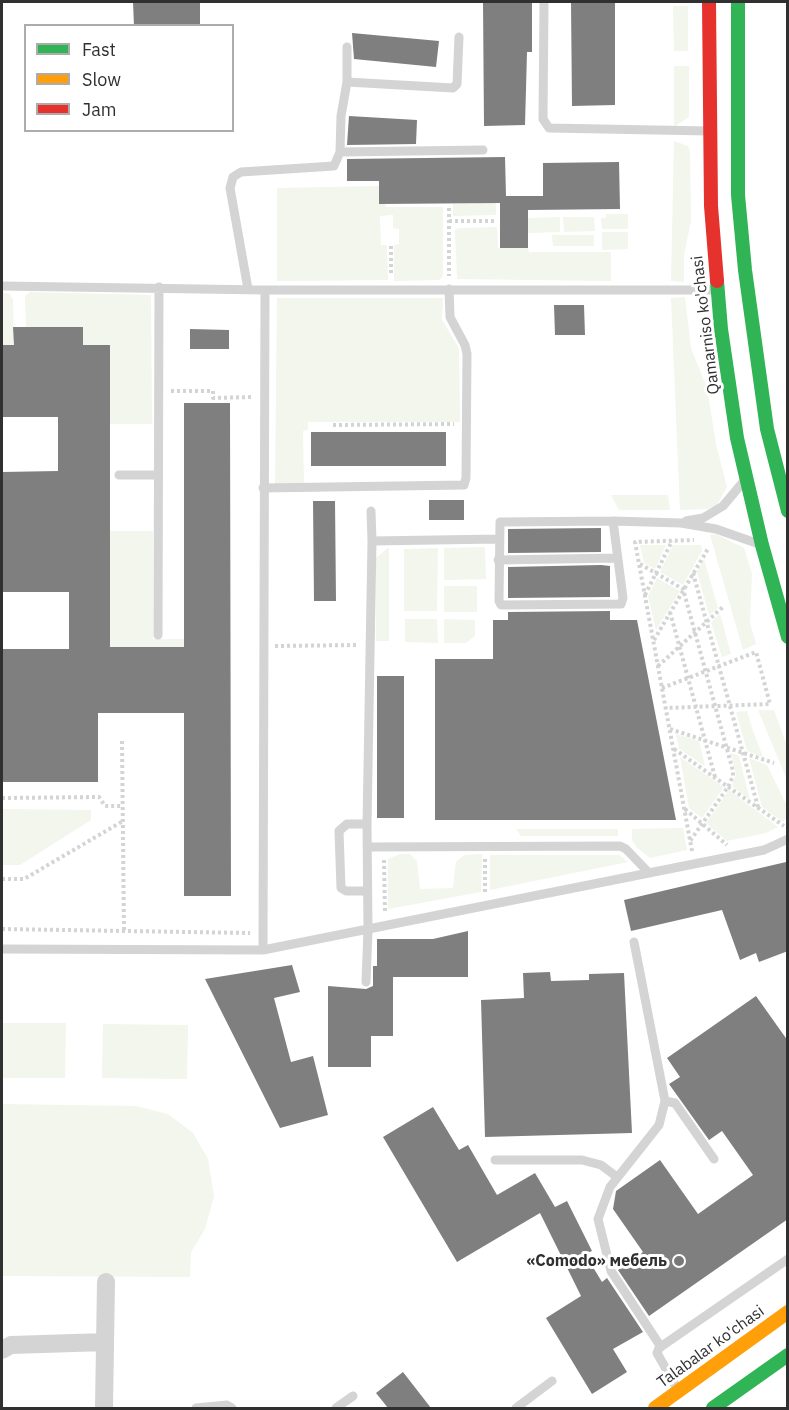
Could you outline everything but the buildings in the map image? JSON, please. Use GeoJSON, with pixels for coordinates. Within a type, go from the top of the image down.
{"type":"FeatureCollection","features":[{"type":"Feature","properties":{"kind":"main road","name":"Qamarniso ko'chasi"},"geometry":{"type":"LineString","coordinates":[[709,2],[709,131],[717,290],[737,438],[762,545],[788,637]]}},
{"type":"Feature","properties":{"kind":"main road"},"geometry":{"type":"LineString","coordinates":[[738,2],[738,195],[743,249],[754,350],[765,418],[788,511]]}},
{"type":"Feature","properties":{"kind":"main road","name":"Talabalar ko'chasi"},"geometry":{"type":"LineString","coordinates":[[655,1408],[788,1312]]}},
{"type":"Feature","properties":{"kind":"main road"},"geometry":{"type":"LineString","coordinates":[[713,1408],[788,1355]]}},
{"type":"Feature","properties":{"kind":"street"},"geometry":{"type":"LineString","coordinates":[[104,1408],[106,1282]]}},
{"type":"Feature","properties":{"kind":"street"},"geometry":{"type":"LineString","coordinates":[[2,1350],[11,1345],[105,1342]]}},
{"type":"Feature","properties":{"kind":"lane"},"geometry":{"type":"LineString","coordinates":[[544,2],[543,119],[549,128],[709,131]]}},
{"type":"Feature","properties":{"kind":"lane"},"geometry":{"type":"LineString","coordinates":[[347,82],[453,88],[457,84],[459,37]]}},
{"type":"Feature","properties":{"kind":"lane"},"geometry":{"type":"LineString","coordinates":[[249,290],[230,188],[233,177],[241,172],[329,168],[338,161],[341,116],[347,82],[347,47]]}},
{"type":"Feature","properties":{"kind":"lane"},"geometry":{"type":"LineString","coordinates":[[340,152],[483,150]]}},
{"type":"Feature","properties":{"kind":"lane"},"geometry":{"type":"LineString","coordinates":[[2,286],[249,290],[717,290]]}},
{"type":"Feature","properties":{"kind":"lane"},"geometry":{"type":"LineString","coordinates":[[158,635],[159,287]]}},
{"type":"Feature","properties":{"kind":"lane"},"geometry":{"type":"LineString","coordinates":[[263,488],[464,484],[466,478],[467,354],[465,345],[450,317],[449,289]]}},
{"type":"Feature","properties":{"kind":"lane"},"geometry":{"type":"LineString","coordinates":[[263,950],[265,290]]}},
{"type":"Feature","properties":{"kind":"lane"},"geometry":{"type":"LineString","coordinates":[[120,476],[158,475]]}},
{"type":"Feature","properties":{"kind":"lane"},"geometry":{"type":"LineString","coordinates":[[681,523],[703,518],[723,506],[746,477]]}},
{"type":"Feature","properties":{"kind":"lane"},"geometry":{"type":"LineString","coordinates":[[366,982],[371,511]]}},
{"type":"Feature","properties":{"kind":"lane"},"geometry":{"type":"LineString","coordinates":[[613,521],[623,602],[618,605],[501,605],[499,601],[498,539],[500,522],[505,520],[613,521],[681,523],[716,529],[762,545]]}},
{"type":"Feature","properties":{"kind":"lane"},"geometry":{"type":"LineString","coordinates":[[372,541],[498,539]]}},
{"type":"Feature","properties":{"kind":"lane"},"geometry":{"type":"LineString","coordinates":[[498,560],[618,558]]}},
{"type":"Feature","properties":{"kind":"lane"},"geometry":{"type":"LineString","coordinates":[[367,824],[347,824],[339,831],[340,888],[346,891],[367,891]]}},
{"type":"Feature","properties":{"kind":"lane"},"geometry":{"type":"LineString","coordinates":[[2,949],[263,950],[764,850],[788,839]]}},
{"type":"Feature","properties":{"kind":"lane"},"geometry":{"type":"LineString","coordinates":[[368,847],[620,846],[626,849],[649,873]]}},
{"type":"Feature","properties":{"kind":"lane"},"geometry":{"type":"LineString","coordinates":[[634,942],[665,1101],[659,1125],[651,1138],[617,1177],[600,1209],[598,1219],[610,1270],[661,1347]]}},
{"type":"Feature","properties":{"kind":"lane"},"geometry":{"type":"LineString","coordinates":[[665,1101],[675,1103],[714,1159]]}},
{"type":"Feature","properties":{"kind":"lane"},"geometry":{"type":"LineString","coordinates":[[495,1160],[582,1160],[601,1165],[617,1177]]}},
{"type":"Feature","properties":{"kind":"lane"},"geometry":{"type":"LineString","coordinates":[[679,1391],[657,1353],[661,1347],[788,1259]]}},
{"type":"Feature","properties":{"kind":"lane"},"geometry":{"type":"LineString","coordinates":[[516,1408],[552,1381]]}},
{"type":"Feature","properties":{"kind":"lane"},"geometry":{"type":"LineString","coordinates":[[336,1408],[354,1396]]}},
{"type":"Feature","properties":{"kind":"lane"},"geometry":{"type":"LineString","coordinates":[[196,1408],[227,1406],[231,1408]]}},
{"type":"Feature","properties":{"kind":"path"},"geometry":{"type":"LineString","coordinates":[[449,208],[449,289]]}},
{"type":"Feature","properties":{"kind":"path"},"geometry":{"type":"LineString","coordinates":[[449,221],[497,221]]}},
{"type":"Feature","properties":{"kind":"path"},"geometry":{"type":"LineString","coordinates":[[391,246],[392,289]]}},
{"type":"Feature","properties":{"kind":"path"},"geometry":{"type":"LineString","coordinates":[[159,391],[213,391],[213,398],[264,397]]}},
{"type":"Feature","properties":{"kind":"path"},"geometry":{"type":"LineString","coordinates":[[333,425],[466,424]]}},
{"type":"Feature","properties":{"kind":"path"},"geometry":{"type":"LineString","coordinates":[[693,852],[635,542],[695,540]]}},
{"type":"Feature","properties":{"kind":"path"},"geometry":{"type":"LineString","coordinates":[[645,596],[672,541]]}},
{"type":"Feature","properties":{"kind":"path"},"geometry":{"type":"LineString","coordinates":[[653,641],[709,548]]}},
{"type":"Feature","properties":{"kind":"path"},"geometry":{"type":"LineString","coordinates":[[639,563],[683,589],[733,776],[728,787],[690,841]]}},
{"type":"Feature","properties":{"kind":"path"},"geometry":{"type":"LineString","coordinates":[[693,573],[758,807]]}},
{"type":"Feature","properties":{"kind":"path"},"geometry":{"type":"LineString","coordinates":[[658,666],[724,606]]}},
{"type":"Feature","properties":{"kind":"path"},"geometry":{"type":"LineString","coordinates":[[670,612],[715,777]]}},
{"type":"Feature","properties":{"kind":"path"},"geometry":{"type":"LineString","coordinates":[[263,646],[370,645]]}},
{"type":"Feature","properties":{"kind":"path"},"geometry":{"type":"LineString","coordinates":[[662,688],[756,652],[770,704],[666,708]]}},
{"type":"Feature","properties":{"kind":"path"},"geometry":{"type":"LineString","coordinates":[[669,728],[774,764]]}},
{"type":"Feature","properties":{"kind":"path"},"geometry":{"type":"LineString","coordinates":[[122,741],[124,950]]}},
{"type":"Feature","properties":{"kind":"path"},"geometry":{"type":"LineString","coordinates":[[673,748],[786,824],[779,830]]}},
{"type":"Feature","properties":{"kind":"path"},"geometry":{"type":"LineString","coordinates":[[2,798],[99,797],[105,807],[122,806]]}},
{"type":"Feature","properties":{"kind":"path"},"geometry":{"type":"LineString","coordinates":[[684,808],[727,845]]}},
{"type":"Feature","properties":{"kind":"path"},"geometry":{"type":"LineString","coordinates":[[2,879],[24,879],[123,821]]}},
{"type":"Feature","properties":{"kind":"path"},"geometry":{"type":"LineString","coordinates":[[715,847],[737,842]]}},
{"type":"Feature","properties":{"kind":"path"},"geometry":{"type":"LineString","coordinates":[[384,847],[385,914],[396,912]]}},
{"type":"Feature","properties":{"kind":"path"},"geometry":{"type":"LineString","coordinates":[[485,847],[485,895]]}},
{"type":"Feature","properties":{"kind":"path"},"geometry":{"type":"LineString","coordinates":[[682,854],[704,850]]}},
{"type":"Feature","properties":{"kind":"path"},"geometry":{"type":"LineString","coordinates":[[474,897],[496,892]]}},
{"type":"Feature","properties":{"kind":"path"},"geometry":{"type":"LineString","coordinates":[[2,929],[263,933]]}},
{"type":"Feature","properties":{"kind":"shaded area"},"geometry":{"type":"Polygon","coordinates":[[[673,6],[688,6],[688,51],[674,51],[673,6]]]}},
{"type":"Feature","properties":{"kind":"shaded area"},"geometry":{"type":"Polygon","coordinates":[[[674,66],[689,66],[689,117],[674,127],[674,66]]]}},
{"type":"Feature","properties":{"kind":"shaded area"},"geometry":{"type":"Polygon","coordinates":[[[674,141],[688,146],[690,152],[691,221],[684,255],[684,282],[671,281],[674,141]]]}},
{"type":"Feature","properties":{"kind":"shaded area"},"geometry":{"type":"Polygon","coordinates":[[[482,180],[496,180],[496,215],[453,216],[453,204],[482,203],[482,180]]]}},
{"type":"Feature","properties":{"kind":"shaded area"},"geometry":{"type":"Polygon","coordinates":[[[379,186],[379,204],[385,204],[386,207],[443,207],[443,276],[439,280],[394,281],[394,245],[399,244],[399,229],[393,228],[393,215],[380,216],[381,245],[387,245],[388,280],[277,281],[277,188],[379,186]]]}},
{"type":"Feature","properties":{"kind":"shaded area"},"geometry":{"type":"Polygon","coordinates":[[[606,214],[628,214],[628,229],[602,229],[601,218],[606,218],[606,214]]]}},
{"type":"Feature","properties":{"kind":"shaded area"},"geometry":{"type":"Polygon","coordinates":[[[560,217],[560,232],[528,233],[528,218],[560,217]]]}},
{"type":"Feature","properties":{"kind":"shaded area"},"geometry":{"type":"Polygon","coordinates":[[[563,217],[594,217],[595,231],[564,232],[563,217]]]}},
{"type":"Feature","properties":{"kind":"shaded area"},"geometry":{"type":"Polygon","coordinates":[[[497,227],[498,248],[528,248],[529,252],[611,252],[611,281],[457,279],[455,230],[497,227]]]}},
{"type":"Feature","properties":{"kind":"shaded area"},"geometry":{"type":"Polygon","coordinates":[[[602,232],[628,232],[628,249],[602,250],[602,232]]]}},
{"type":"Feature","properties":{"kind":"shaded area"},"geometry":{"type":"Polygon","coordinates":[[[552,235],[594,235],[594,246],[553,246],[552,235]]]}},
{"type":"Feature","properties":{"kind":"shaded area"},"geometry":{"type":"Polygon","coordinates":[[[2,292],[10,294],[13,300],[14,345],[2,345],[2,292]]]}},
{"type":"Feature","properties":{"kind":"shaded area"},"geometry":{"type":"Polygon","coordinates":[[[30,292],[151,295],[152,424],[110,424],[110,345],[83,345],[83,327],[26,327],[25,296],[30,292]]]}},
{"type":"Feature","properties":{"kind":"shaded area"},"geometry":{"type":"Polygon","coordinates":[[[685,297],[691,348],[707,388],[716,444],[727,487],[717,505],[708,509],[680,510],[671,298],[685,297]]]}},
{"type":"Feature","properties":{"kind":"shaded area"},"geometry":{"type":"Polygon","coordinates":[[[277,298],[443,298],[442,320],[459,348],[460,422],[308,422],[308,430],[303,431],[304,484],[275,484],[277,298]]]}},
{"type":"Feature","properties":{"kind":"shaded area"},"geometry":{"type":"Polygon","coordinates":[[[611,495],[668,495],[670,510],[619,510],[611,495]]]}},
{"type":"Feature","properties":{"kind":"shaded area"},"geometry":{"type":"Polygon","coordinates":[[[110,531],[153,531],[153,639],[184,639],[184,647],[110,647],[110,531]]]}},
{"type":"Feature","properties":{"kind":"shaded area"},"geometry":{"type":"Polygon","coordinates":[[[716,534],[744,548],[752,573],[750,623],[756,644],[743,650],[710,535],[716,534]]]}},
{"type":"Feature","properties":{"kind":"shaded area"},"geometry":{"type":"Polygon","coordinates":[[[640,545],[666,545],[655,569],[644,563],[640,545]]]}},
{"type":"Feature","properties":{"kind":"shaded area"},"geometry":{"type":"Polygon","coordinates":[[[673,545],[701,545],[702,551],[683,585],[660,572],[673,545]]]}},
{"type":"Feature","properties":{"kind":"shaded area"},"geometry":{"type":"Polygon","coordinates":[[[389,547],[389,641],[376,641],[376,558],[389,547]]]}},
{"type":"Feature","properties":{"kind":"shaded area"},"geometry":{"type":"Polygon","coordinates":[[[485,547],[486,579],[444,580],[444,548],[485,547]]]}},
{"type":"Feature","properties":{"kind":"shaded area"},"geometry":{"type":"Polygon","coordinates":[[[438,548],[437,611],[404,611],[404,549],[438,548]]]}},
{"type":"Feature","properties":{"kind":"shaded area"},"geometry":{"type":"Polygon","coordinates":[[[704,559],[718,608],[709,615],[697,572],[704,559]]]}},
{"type":"Feature","properties":{"kind":"shaded area"},"geometry":{"type":"Polygon","coordinates":[[[657,578],[680,591],[656,630],[648,596],[657,578]]]}},
{"type":"Feature","properties":{"kind":"shaded area"},"geometry":{"type":"Polygon","coordinates":[[[444,586],[477,586],[477,612],[444,612],[444,586]]]}},
{"type":"Feature","properties":{"kind":"shaded area"},"geometry":{"type":"Polygon","coordinates":[[[720,614],[731,654],[722,657],[711,622],[720,614]]]}},
{"type":"Feature","properties":{"kind":"shaded area"},"geometry":{"type":"Polygon","coordinates":[[[405,619],[437,619],[438,643],[405,642],[405,619]]]}},
{"type":"Feature","properties":{"kind":"shaded area"},"geometry":{"type":"Polygon","coordinates":[[[444,619],[475,620],[475,636],[466,643],[444,643],[444,619]]]}},
{"type":"Feature","properties":{"kind":"shaded area"},"geometry":{"type":"Polygon","coordinates":[[[758,710],[774,710],[787,746],[787,780],[758,710]]]}},
{"type":"Feature","properties":{"kind":"shaded area"},"geometry":{"type":"Polygon","coordinates":[[[747,711],[763,757],[747,751],[736,712],[747,711]]]}},
{"type":"Feature","properties":{"kind":"shaded area"},"geometry":{"type":"Polygon","coordinates":[[[676,734],[699,741],[705,766],[679,749],[676,734]]]}},
{"type":"Feature","properties":{"kind":"shaded area"},"geometry":{"type":"Polygon","coordinates":[[[731,753],[739,756],[750,800],[732,786],[736,774],[731,753]]]}},
{"type":"Feature","properties":{"kind":"shaded area"},"geometry":{"type":"Polygon","coordinates":[[[680,757],[724,787],[702,818],[689,808],[680,757]]]}},
{"type":"Feature","properties":{"kind":"shaded area"},"geometry":{"type":"Polygon","coordinates":[[[749,758],[767,765],[787,806],[787,817],[783,822],[762,807],[749,758]]]}},
{"type":"Feature","properties":{"kind":"shaded area"},"geometry":{"type":"Polygon","coordinates":[[[729,790],[778,827],[766,833],[727,841],[706,823],[729,790]]]}},
{"type":"Feature","properties":{"kind":"shaded area"},"geometry":{"type":"Polygon","coordinates":[[[2,809],[91,810],[91,820],[20,865],[2,865],[2,809]]]}},
{"type":"Feature","properties":{"kind":"shaded area"},"geometry":{"type":"Polygon","coordinates":[[[683,828],[687,850],[650,858],[636,847],[632,840],[632,829],[683,828]]]}},
{"type":"Feature","properties":{"kind":"shaded area"},"geometry":{"type":"Polygon","coordinates":[[[516,829],[618,829],[618,836],[521,836],[516,829]]]}},
{"type":"Feature","properties":{"kind":"shaded area"},"geometry":{"type":"Polygon","coordinates":[[[400,854],[410,854],[417,861],[420,889],[453,888],[456,862],[464,855],[482,854],[481,892],[388,909],[388,859],[400,854]]]}},
{"type":"Feature","properties":{"kind":"shaded area"},"geometry":{"type":"Polygon","coordinates":[[[490,855],[619,855],[628,862],[490,890],[490,855]]]}},
{"type":"Feature","properties":{"kind":"shaded area"},"geometry":{"type":"Polygon","coordinates":[[[2,1023],[66,1023],[65,1078],[2,1078],[2,1023]]]}},
{"type":"Feature","properties":{"kind":"shaded area"},"geometry":{"type":"Polygon","coordinates":[[[103,1024],[188,1025],[187,1079],[102,1078],[103,1024]]]}},
{"type":"Feature","properties":{"kind":"shaded area"},"geometry":{"type":"Polygon","coordinates":[[[2,1104],[136,1106],[168,1114],[193,1133],[208,1159],[214,1196],[205,1229],[191,1252],[190,1277],[2,1276],[2,1104]]]}},
{"type":"Feature","properties":{"kind":"traffic: fast"},"geometry":{"type":"LineString","coordinates":[[738,2],[738,195],[745,270],[767,429],[788,511]]}},
{"type":"Feature","properties":{"kind":"traffic: fast"},"geometry":{"type":"LineString","coordinates":[[717,281],[721,329],[737,438],[762,545],[788,637]]}},
{"type":"Feature","properties":{"kind":"traffic: fast"},"geometry":{"type":"LineString","coordinates":[[713,1408],[788,1355]]}},
{"type":"Feature","properties":{"kind":"traffic: slow"},"geometry":{"type":"LineString","coordinates":[[655,1408],[788,1312]]}},
{"type":"Feature","properties":{"kind":"traffic: jam"},"geometry":{"type":"LineString","coordinates":[[709,2],[711,206],[717,281]]}},
{"type":"Feature","properties":{"kind":"place","name":"«Comodo» мебель"},"geometry":{"type":"Point","coordinates":[679,1261]}}]}
